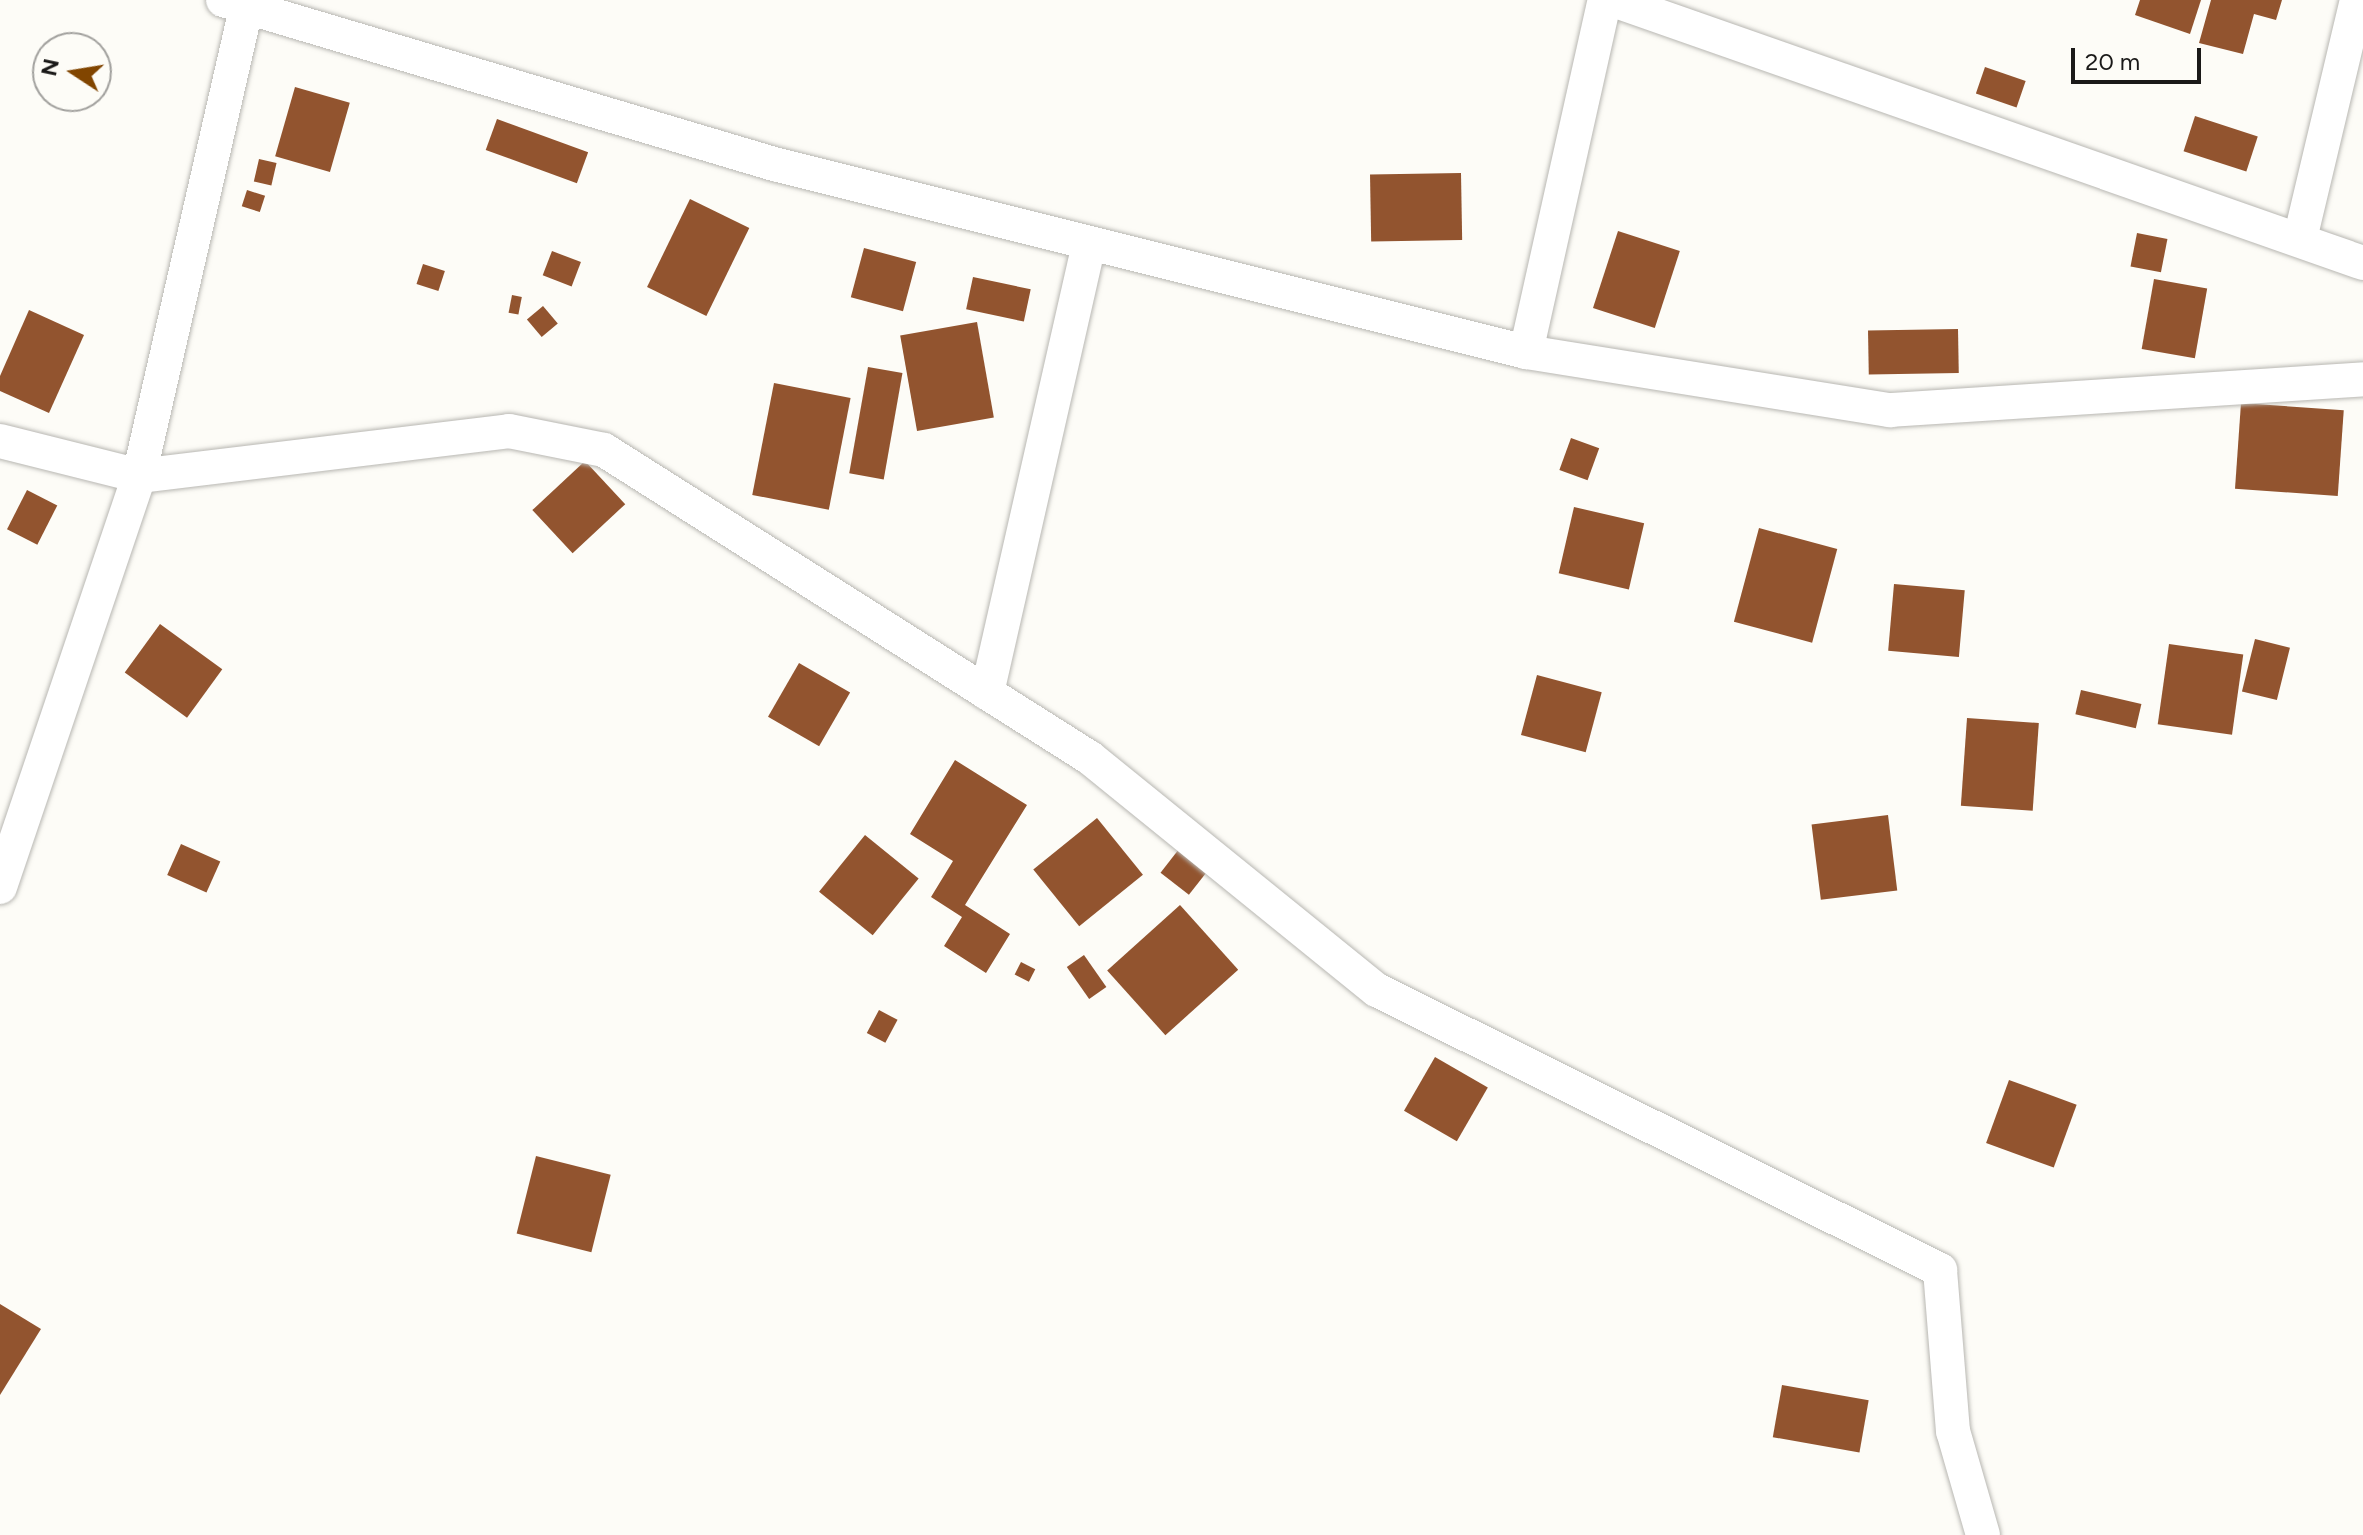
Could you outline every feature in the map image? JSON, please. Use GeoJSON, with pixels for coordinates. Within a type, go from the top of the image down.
{"type":"FeatureCollection","features":[{"type":"Feature","properties":{"kind":"street"},"geometry":{"type":"LineString","coordinates":[[1526,352],[1605,0]]}},
{"type":"Feature","properties":{"kind":"street"},"geometry":{"type":"LineString","coordinates":[[1613,0],[2363,263]]}},
{"type":"Feature","properties":{"kind":"street"},"geometry":{"type":"LineString","coordinates":[[2300,239],[2357,0]]}},
{"type":"Feature","properties":{"kind":"street"},"geometry":{"type":"LineString","coordinates":[[0,887],[139,476],[239,2],[774,164],[1526,352],[1890,410],[2363,379]]}},
{"type":"Feature","properties":{"kind":"street"},"geometry":{"type":"LineString","coordinates":[[987,693],[1089,244]]}},
{"type":"Feature","properties":{"kind":"street"},"geometry":{"type":"LineString","coordinates":[[0,441],[139,476],[509,431],[604,450],[1090,758],[1377,990],[1940,1270],[1953,1431],[1983,1535]]}},
{"type":"Feature","properties":{"kind":"building"},"geometry":{"type":"Polygon","coordinates":[[[2140,0],[2201,0],[2190,34],[2135,15],[2140,0]]]}},
{"type":"Feature","properties":{"kind":"building"},"geometry":{"type":"Polygon","coordinates":[[[2211,0],[2282,0],[2276,20],[2254,14],[2243,54],[2199,43],[2211,0]]]}},
{"type":"Feature","properties":{"kind":"building"},"geometry":{"type":"Polygon","coordinates":[[[1985,67],[2026,81],[2017,107],[1976,93],[1985,67]]]}},
{"type":"Feature","properties":{"kind":"building"},"geometry":{"type":"Polygon","coordinates":[[[295,87],[350,103],[330,172],[275,156],[295,87]]]}},
{"type":"Feature","properties":{"kind":"building"},"geometry":{"type":"Polygon","coordinates":[[[2195,116],[2258,136],[2246,172],[2184,151],[2195,116]]]}},
{"type":"Feature","properties":{"kind":"building"},"geometry":{"type":"Polygon","coordinates":[[[497,119],[588,152],[577,183],[486,150],[497,119]]]}},
{"type":"Feature","properties":{"kind":"building"},"geometry":{"type":"Polygon","coordinates":[[[259,159],[277,163],[271,185],[254,181],[259,159]]]}},
{"type":"Feature","properties":{"kind":"building"},"geometry":{"type":"Polygon","coordinates":[[[1461,173],[1462,240],[1371,242],[1370,175],[1461,173]]]}},
{"type":"Feature","properties":{"kind":"building"},"geometry":{"type":"Polygon","coordinates":[[[247,190],[265,196],[260,212],[242,206],[247,190]]]}},
{"type":"Feature","properties":{"kind":"building"},"geometry":{"type":"Polygon","coordinates":[[[690,199],[749,228],[706,316],[647,287],[690,199]]]}},
{"type":"Feature","properties":{"kind":"building"},"geometry":{"type":"Polygon","coordinates":[[[1618,231],[1680,251],[1655,328],[1593,308],[1618,231]]]}},
{"type":"Feature","properties":{"kind":"building"},"geometry":{"type":"Polygon","coordinates":[[[2137,233],[2167,239],[2161,272],[2131,266],[2137,233]]]}},
{"type":"Feature","properties":{"kind":"building"},"geometry":{"type":"Polygon","coordinates":[[[864,248],[916,262],[903,311],[851,297],[864,248]]]}},
{"type":"Feature","properties":{"kind":"building"},"geometry":{"type":"Polygon","coordinates":[[[552,251],[581,262],[572,286],[543,275],[552,251]]]}},
{"type":"Feature","properties":{"kind":"building"},"geometry":{"type":"Polygon","coordinates":[[[423,264],[445,271],[438,291],[417,284],[423,264]]]}},
{"type":"Feature","properties":{"kind":"building"},"geometry":{"type":"Polygon","coordinates":[[[973,277],[1031,289],[1024,322],[966,309],[973,277]]]}},
{"type":"Feature","properties":{"kind":"building"},"geometry":{"type":"Polygon","coordinates":[[[2154,279],[2207,288],[2195,358],[2142,349],[2154,279]]]}},
{"type":"Feature","properties":{"kind":"building"},"geometry":{"type":"Polygon","coordinates":[[[512,295],[522,297],[518,315],[509,313],[512,295]]]}},
{"type":"Feature","properties":{"kind":"building"},"geometry":{"type":"Polygon","coordinates":[[[543,306],[558,324],[542,337],[527,319],[543,306]]]}},
{"type":"Feature","properties":{"kind":"building"},"geometry":{"type":"Polygon","coordinates":[[[29,310],[84,335],[49,413],[0,391],[0,376],[29,310]]]}},
{"type":"Feature","properties":{"kind":"building"},"geometry":{"type":"Polygon","coordinates":[[[977,322],[994,418],[917,431],[900,336],[977,322]]]}},
{"type":"Feature","properties":{"kind":"building"},"geometry":{"type":"Polygon","coordinates":[[[1958,329],[1959,373],[1869,375],[1868,331],[1958,329]]]}},
{"type":"Feature","properties":{"kind":"building"},"geometry":{"type":"Polygon","coordinates":[[[868,367],[902,373],[884,479],[849,473],[868,367]]]}},
{"type":"Feature","properties":{"kind":"building"},"geometry":{"type":"Polygon","coordinates":[[[774,383],[851,398],[829,510],[752,495],[774,383]]]}},
{"type":"Feature","properties":{"kind":"building"},"geometry":{"type":"Polygon","coordinates":[[[2241,403],[2344,410],[2338,496],[2235,489],[2241,403]]]}},
{"type":"Feature","properties":{"kind":"building"},"geometry":{"type":"Polygon","coordinates":[[[1571,438],[1599,448],[1588,480],[1559,470],[1571,438]]]}},
{"type":"Feature","properties":{"kind":"building"},"geometry":{"type":"Polygon","coordinates":[[[585,461],[625,504],[573,553],[532,510],[585,461]]]}},
{"type":"Feature","properties":{"kind":"building"},"geometry":{"type":"Polygon","coordinates":[[[27,490],[57,505],[37,545],[7,529],[27,490]]]}},
{"type":"Feature","properties":{"kind":"building"},"geometry":{"type":"Polygon","coordinates":[[[1574,507],[1644,523],[1629,589],[1559,573],[1574,507]]]}},
{"type":"Feature","properties":{"kind":"building"},"geometry":{"type":"Polygon","coordinates":[[[1759,528],[1837,549],[1812,643],[1734,622],[1759,528]]]}},
{"type":"Feature","properties":{"kind":"building"},"geometry":{"type":"Polygon","coordinates":[[[1894,584],[1965,590],[1959,657],[1888,651],[1894,584]]]}},
{"type":"Feature","properties":{"kind":"building"},"geometry":{"type":"Polygon","coordinates":[[[160,624],[222,669],[187,718],[125,673],[160,624]]]}},
{"type":"Feature","properties":{"kind":"building"},"geometry":{"type":"Polygon","coordinates":[[[2255,639],[2290,648],[2277,700],[2242,691],[2255,639]]]}},
{"type":"Feature","properties":{"kind":"building"},"geometry":{"type":"Polygon","coordinates":[[[2169,644],[2243,654],[2232,735],[2158,724],[2169,644]]]}},
{"type":"Feature","properties":{"kind":"building"},"geometry":{"type":"Polygon","coordinates":[[[799,663],[850,692],[819,746],[768,717],[799,663]]]}},
{"type":"Feature","properties":{"kind":"building"},"geometry":{"type":"Polygon","coordinates":[[[1537,675],[1602,692],[1586,752],[1521,735],[1537,675]]]}},
{"type":"Feature","properties":{"kind":"building"},"geometry":{"type":"Polygon","coordinates":[[[2081,690],[2141,704],[2136,728],[2075,714],[2081,690]]]}},
{"type":"Feature","properties":{"kind":"building"},"geometry":{"type":"Polygon","coordinates":[[[1967,718],[2039,723],[2033,811],[1961,806],[1967,718]]]}},
{"type":"Feature","properties":{"kind":"building"},"geometry":{"type":"Polygon","coordinates":[[[955,760],[1027,805],[965,905],[1010,934],[986,973],[944,946],[962,917],[931,897],[953,861],[910,834],[955,760]]]}},
{"type":"Feature","properties":{"kind":"building"},"geometry":{"type":"Polygon","coordinates":[[[1888,815],[1897,890],[1821,900],[1812,824],[1888,815]]]}},
{"type":"Feature","properties":{"kind":"building"},"geometry":{"type":"Polygon","coordinates":[[[1097,818],[1143,875],[1079,926],[1033,870],[1097,818]]]}},
{"type":"Feature","properties":{"kind":"building"},"geometry":{"type":"Polygon","coordinates":[[[865,835],[919,878],[873,935],[819,892],[865,835]]]}},
{"type":"Feature","properties":{"kind":"building"},"geometry":{"type":"Polygon","coordinates":[[[181,844],[220,861],[206,893],[167,875],[181,844]]]}},
{"type":"Feature","properties":{"kind":"building"},"geometry":{"type":"Polygon","coordinates":[[[1179,849],[1207,871],[1189,895],[1161,873],[1179,849]]]}},
{"type":"Feature","properties":{"kind":"building"},"geometry":{"type":"Polygon","coordinates":[[[1180,905],[1238,970],[1165,1035],[1107,971],[1180,905]]]}},
{"type":"Feature","properties":{"kind":"building"},"geometry":{"type":"Polygon","coordinates":[[[1084,955],[1106,987],[1089,999],[1067,967],[1084,955]]]}},
{"type":"Feature","properties":{"kind":"building"},"geometry":{"type":"Polygon","coordinates":[[[1021,962],[1035,969],[1029,982],[1015,974],[1021,962]]]}},
{"type":"Feature","properties":{"kind":"building"},"geometry":{"type":"Polygon","coordinates":[[[879,1010],[898,1020],[885,1043],[867,1033],[879,1010]]]}},
{"type":"Feature","properties":{"kind":"building"},"geometry":{"type":"Polygon","coordinates":[[[1435,1057],[1488,1088],[1457,1141],[1404,1111],[1435,1057]]]}},
{"type":"Feature","properties":{"kind":"building"},"geometry":{"type":"Polygon","coordinates":[[[2009,1080],[2077,1105],[2054,1168],[1986,1143],[2009,1080]]]}},
{"type":"Feature","properties":{"kind":"building"},"geometry":{"type":"Polygon","coordinates":[[[536,1156],[611,1175],[591,1252],[517,1234],[536,1156]]]}},
{"type":"Feature","properties":{"kind":"building"},"geometry":{"type":"Polygon","coordinates":[[[0,1304],[41,1329],[0,1395],[0,1304]]]}},
{"type":"Feature","properties":{"kind":"building"},"geometry":{"type":"Polygon","coordinates":[[[1782,1385],[1869,1400],[1859,1452],[1773,1437],[1782,1385]]]}}]}
